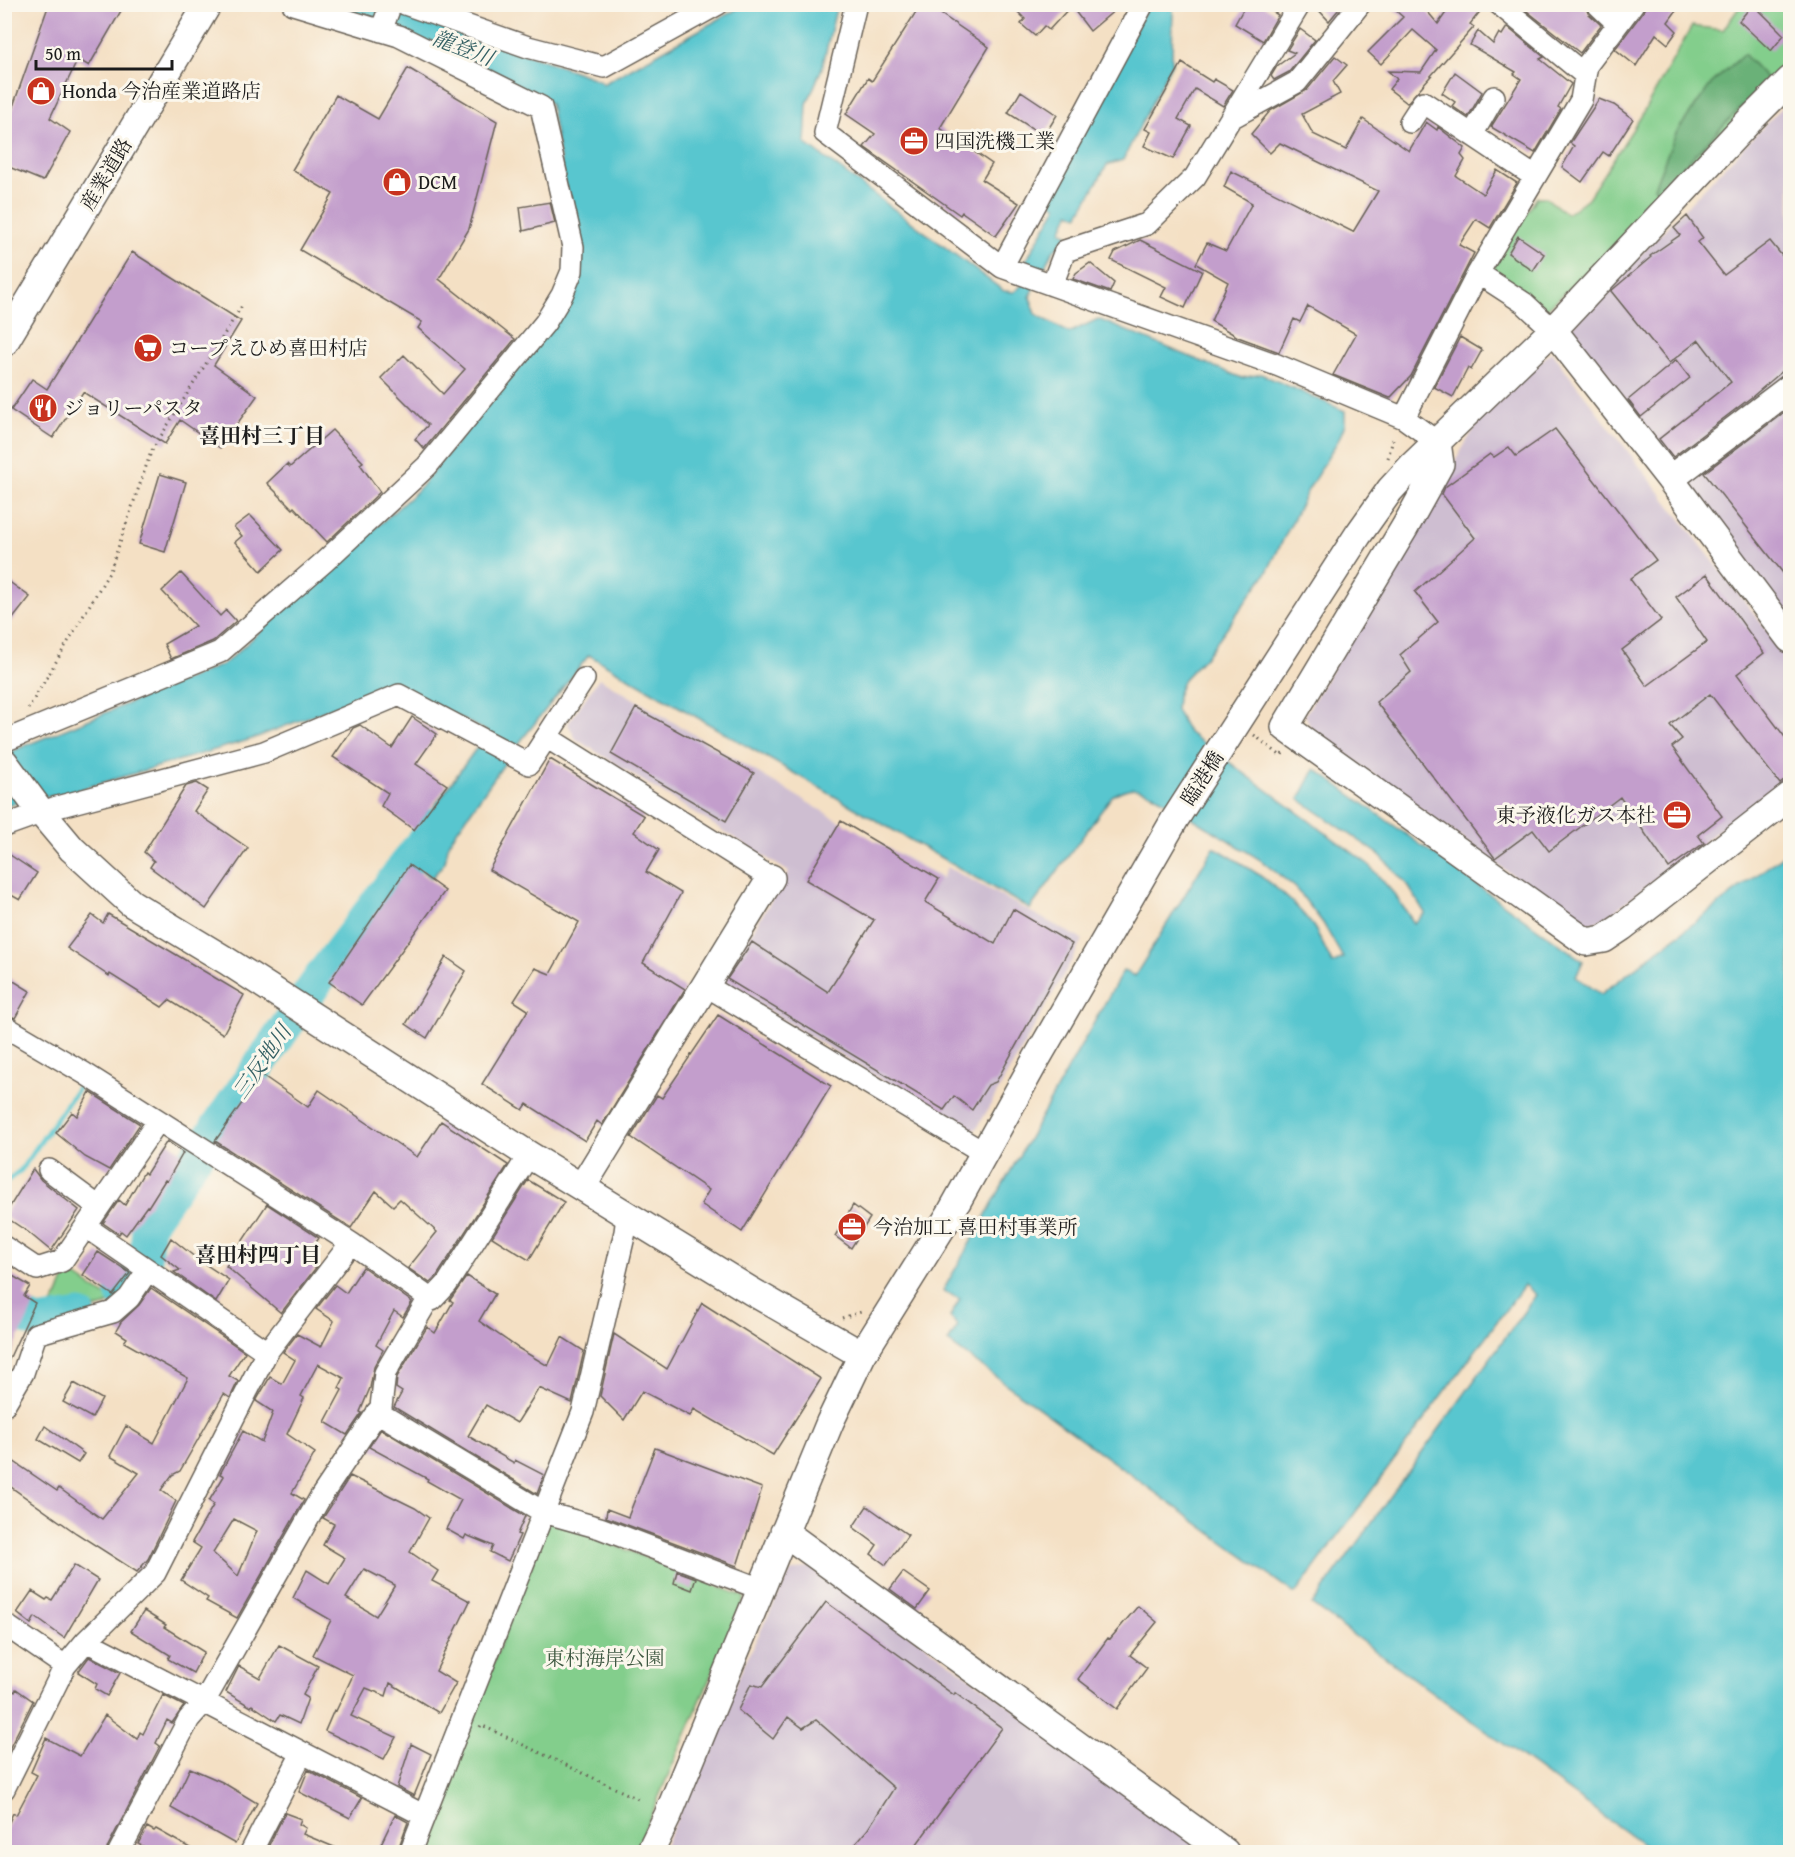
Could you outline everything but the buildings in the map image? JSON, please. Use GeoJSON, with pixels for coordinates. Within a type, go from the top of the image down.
{"type":"FeatureCollection","features":[{"type":"Feature","properties":{"kind":"street","name":"産業道路"},"geometry":{"type":"LineString","coordinates":[[5,341],[208,4]]}},
{"type":"Feature","properties":{"kind":"street"},"geometry":{"type":"LineString","coordinates":[[4,741],[220,652],[324,562],[427,466],[545,322],[562,295],[572,271],[573,247],[541,107],[399,36],[292,4]]}},
{"type":"Feature","properties":{"kind":"street"},"geometry":{"type":"LineString","coordinates":[[381,31],[392,4]]}},
{"type":"Feature","properties":{"kind":"street"},"geometry":{"type":"LineString","coordinates":[[405,4],[528,46],[604,67],[718,4]]}},
{"type":"Feature","properties":{"kind":"street"},"geometry":{"type":"LineString","coordinates":[[856,4],[825,133],[1002,267],[1277,365],[1404,418],[1437,442],[1440,464],[1405,527],[1285,727],[1586,942],[1604,939],[1622,927],[1791,796]]}},
{"type":"Feature","properties":{"kind":"street"},"geometry":{"type":"LineString","coordinates":[[1002,267],[1143,4]]}},
{"type":"Feature","properties":{"kind":"street"},"geometry":{"type":"LineString","coordinates":[[1052,285],[1065,251],[1147,224],[1195,177],[1300,4]]}},
{"type":"Feature","properties":{"kind":"street"},"geometry":{"type":"LineString","coordinates":[[1231,119],[1296,82],[1360,4]]}},
{"type":"Feature","properties":{"kind":"street"},"geometry":{"type":"LineString","coordinates":[[1499,4],[1585,75]]}},
{"type":"Feature","properties":{"kind":"street"},"geometry":{"type":"LineString","coordinates":[[1597,4],[1618,24]]}},
{"type":"Feature","properties":{"kind":"street"},"geometry":{"type":"LineString","coordinates":[[1404,418],[1479,273],[1581,100],[1587,65],[1633,4]]}},
{"type":"Feature","properties":{"kind":"street","name":"臨港橋"},"geometry":{"type":"LineString","coordinates":[[650,1852],[668,1815],[830,1422],[862,1355],[949,1216],[1175,819],[1390,490],[1553,330],[1749,121],[1791,80]]}},
{"type":"Feature","properties":{"kind":"street"},"geometry":{"type":"LineString","coordinates":[[1472,135],[1494,97]]}},
{"type":"Feature","properties":{"kind":"street"},"geometry":{"type":"LineString","coordinates":[[1410,122],[1423,102],[1535,177]]}},
{"type":"Feature","properties":{"kind":"street"},"geometry":{"type":"LineString","coordinates":[[1479,273],[1524,303],[1553,330],[1791,639]]}},
{"type":"Feature","properties":{"kind":"street"},"geometry":{"type":"LineString","coordinates":[[1670,479],[1791,388]]}},
{"type":"Feature","properties":{"kind":"street"},"geometry":{"type":"LineString","coordinates":[[4,826],[34,803],[264,752],[399,695],[530,764],[584,679]]}},
{"type":"Feature","properties":{"kind":"street"},"geometry":{"type":"LineString","coordinates":[[548,738],[771,878],[582,1187]]}},
{"type":"Feature","properties":{"kind":"street"},"geometry":{"type":"LineString","coordinates":[[4,762],[72,849],[131,903],[227,961],[627,1216],[862,1355]]}},
{"type":"Feature","properties":{"kind":"street"},"geometry":{"type":"LineString","coordinates":[[705,986],[984,1153]]}},
{"type":"Feature","properties":{"kind":"street"},"geometry":{"type":"LineString","coordinates":[[8,1035],[84,1073],[351,1243],[432,1300],[447,1284],[529,1155]]}},
{"type":"Feature","properties":{"kind":"street"},"geometry":{"type":"LineString","coordinates":[[4,1247],[38,1269],[62,1261],[158,1121]]}},
{"type":"Feature","properties":{"kind":"street"},"geometry":{"type":"LineString","coordinates":[[49,1170],[99,1206]]}},
{"type":"Feature","properties":{"kind":"street"},"geometry":{"type":"LineString","coordinates":[[410,1852],[583,1413],[627,1216]]}},
{"type":"Feature","properties":{"kind":"street"},"geometry":{"type":"LineString","coordinates":[[86,1227],[267,1352]]}},
{"type":"Feature","properties":{"kind":"street"},"geometry":{"type":"LineString","coordinates":[[4,1789],[65,1666],[86,1641],[155,1573],[267,1352],[351,1243]]}},
{"type":"Feature","properties":{"kind":"street"},"geometry":{"type":"LineString","coordinates":[[4,1405],[23,1373],[36,1334],[113,1312],[129,1298],[148,1270]]}},
{"type":"Feature","properties":{"kind":"street"},"geometry":{"type":"LineString","coordinates":[[118,1852],[189,1719],[204,1702],[320,1498],[381,1407],[385,1373],[429,1298]]}},
{"type":"Feature","properties":{"kind":"street"},"geometry":{"type":"LineString","coordinates":[[377,1412],[543,1512],[600,1528],[761,1589]]}},
{"type":"Feature","properties":{"kind":"street"},"geometry":{"type":"LineString","coordinates":[[784,1532],[1225,1852]]}},
{"type":"Feature","properties":{"kind":"street"},"geometry":{"type":"LineString","coordinates":[[4,1624],[65,1666]]}},
{"type":"Feature","properties":{"kind":"street"},"geometry":{"type":"LineString","coordinates":[[86,1641],[423,1815]]}},
{"type":"Feature","properties":{"kind":"street"},"geometry":{"type":"LineString","coordinates":[[251,1852],[302,1753]]}},
{"type":"Feature","properties":{"kind":"path"},"geometry":{"type":"LineString","coordinates":[[28,710],[110,571],[151,452],[243,304]]}},
{"type":"Feature","properties":{"kind":"path"},"geometry":{"type":"LineString","coordinates":[[476,1736],[481,1725],[638,1799]]}},
{"type":"Feature","properties":{"kind":"shaded area"},"geometry":{"type":"Polygon","coordinates":[[[1790,99],[1790,374],[1673,466],[1570,328],[1790,99]]]}},
{"type":"Feature","properties":{"kind":"shaded area"},"geometry":{"type":"Polygon","coordinates":[[[1551,352],[1790,660],[1790,775],[1605,918],[1584,927],[1312,730],[1305,715],[1480,419],[1551,352]]]}},
{"type":"Feature","properties":{"kind":"shaded area"},"geometry":{"type":"Polygon","coordinates":[[[1790,396],[1790,624],[1685,477],[1790,396]]]}},
{"type":"Feature","properties":{"kind":"shaded area"},"geometry":{"type":"Polygon","coordinates":[[[599,678],[834,818],[942,878],[947,867],[1083,940],[978,1127],[969,1134],[721,982],[789,872],[576,739],[568,724],[599,678]]]}},
{"type":"Feature","properties":{"kind":"shaded area"},"geometry":{"type":"Polygon","coordinates":[[[815,1565],[1211,1852],[662,1852],[745,1662],[790,1572],[815,1565]]]}},
{"type":"Feature","properties":{"kind":"green space"},"geometry":{"type":"Polygon","coordinates":[[[1741,5],[1790,5],[1790,64],[1602,265],[1543,312],[1493,271],[1500,251],[1537,197],[1545,197],[1567,214],[1588,198],[1640,118],[1692,26],[1723,30],[1741,5]]]}},
{"type":"Feature","properties":{"kind":"green space"},"geometry":{"type":"Polygon","coordinates":[[[1744,54],[1768,80],[1658,192],[1654,187],[1676,133],[1711,84],[1744,54]]]}},
{"type":"Feature","properties":{"kind":"green space"},"geometry":{"type":"Polygon","coordinates":[[[68,1271],[111,1300],[106,1306],[57,1317],[47,1313],[68,1271]]]}},
{"type":"Feature","properties":{"kind":"green space","name":"東村海岸公園"},"geometry":{"type":"Polygon","coordinates":[[[549,1519],[745,1597],[635,1852],[420,1852],[549,1519]]]}},
{"type":"Feature","properties":{"kind":"water","name":"龍登川"},"geometry":{"type":"Polygon","coordinates":[[[315,5],[390,5],[599,80],[603,84],[744,5],[837,5],[822,68],[807,104],[805,143],[1004,291],[1014,292],[1022,285],[1026,260],[1057,207],[1048,200],[1148,5],[1173,5],[1172,63],[1123,160],[1107,165],[1078,216],[1070,212],[1061,231],[1068,235],[1051,254],[1030,297],[1036,314],[1069,333],[1098,319],[1242,378],[1261,374],[1345,411],[1345,424],[1339,439],[1308,490],[1267,572],[1207,655],[1184,679],[1177,696],[1176,710],[1188,732],[1368,864],[1395,895],[1414,923],[1425,913],[1409,887],[1380,855],[1299,799],[1315,769],[1583,961],[1576,977],[1601,994],[1790,850],[1790,1852],[1653,1852],[1312,1605],[1536,1295],[1524,1285],[1295,1594],[948,1342],[958,1326],[950,1317],[960,1299],[943,1291],[1123,971],[1135,976],[1214,847],[1255,872],[1292,902],[1319,935],[1333,964],[1343,958],[1323,923],[1296,888],[1259,859],[1155,795],[1134,788],[1112,796],[1030,909],[589,655],[516,747],[449,842],[445,862],[432,878],[403,857],[403,850],[488,732],[393,684],[252,739],[64,794],[5,805],[5,754],[224,664],[418,490],[564,310],[580,268],[550,103],[315,5]]]}},
{"type":"Feature","properties":{"kind":"waterway","name":"三反地川"},"geometry":{"type":"LineString","coordinates":[[122,1294],[145,1263],[148,1227],[154,1217],[323,973],[436,824]]}},
{"type":"Feature","properties":{"kind":"waterway"},"geometry":{"type":"LineString","coordinates":[[4,1183],[21,1170],[84,1079]]}},
{"type":"Feature","properties":{"kind":"waterway","name":"三反地川"},"geometry":{"type":"LineString","coordinates":[[4,1309],[38,1323],[80,1316]]}},
{"type":"Feature","properties":{"kind":"place","name":"Honda 今治産業道路店"},"geometry":{"type":"Point","coordinates":[41,91]}},
{"type":"Feature","properties":{"kind":"place","name":"四国洗機工業"},"geometry":{"type":"Point","coordinates":[914,141]}},
{"type":"Feature","properties":{"kind":"place","name":"DCM"},"geometry":{"type":"Point","coordinates":[397,182]}},
{"type":"Feature","properties":{"kind":"place","name":"コープえひめ喜田村店"},"geometry":{"type":"Point","coordinates":[148,348]}},
{"type":"Feature","properties":{"kind":"place","name":"ジョリーパスタ"},"geometry":{"type":"Point","coordinates":[43,408]}},
{"type":"Feature","properties":{"kind":"place","name":"東予液化ガス本社"},"geometry":{"type":"Point","coordinates":[1677,815]}},
{"type":"Feature","properties":{"kind":"place","name":"今治加工 喜田村事業所"},"geometry":{"type":"Point","coordinates":[852,1227]}},
{"type":"Feature","properties":{"kind":"district","name":"喜田村三丁目"},"geometry":{"type":"Point","coordinates":[262,436]}},
{"type":"Feature","properties":{"kind":"district","name":"喜田村四丁目"},"geometry":{"type":"Point","coordinates":[258,1255]}}]}
